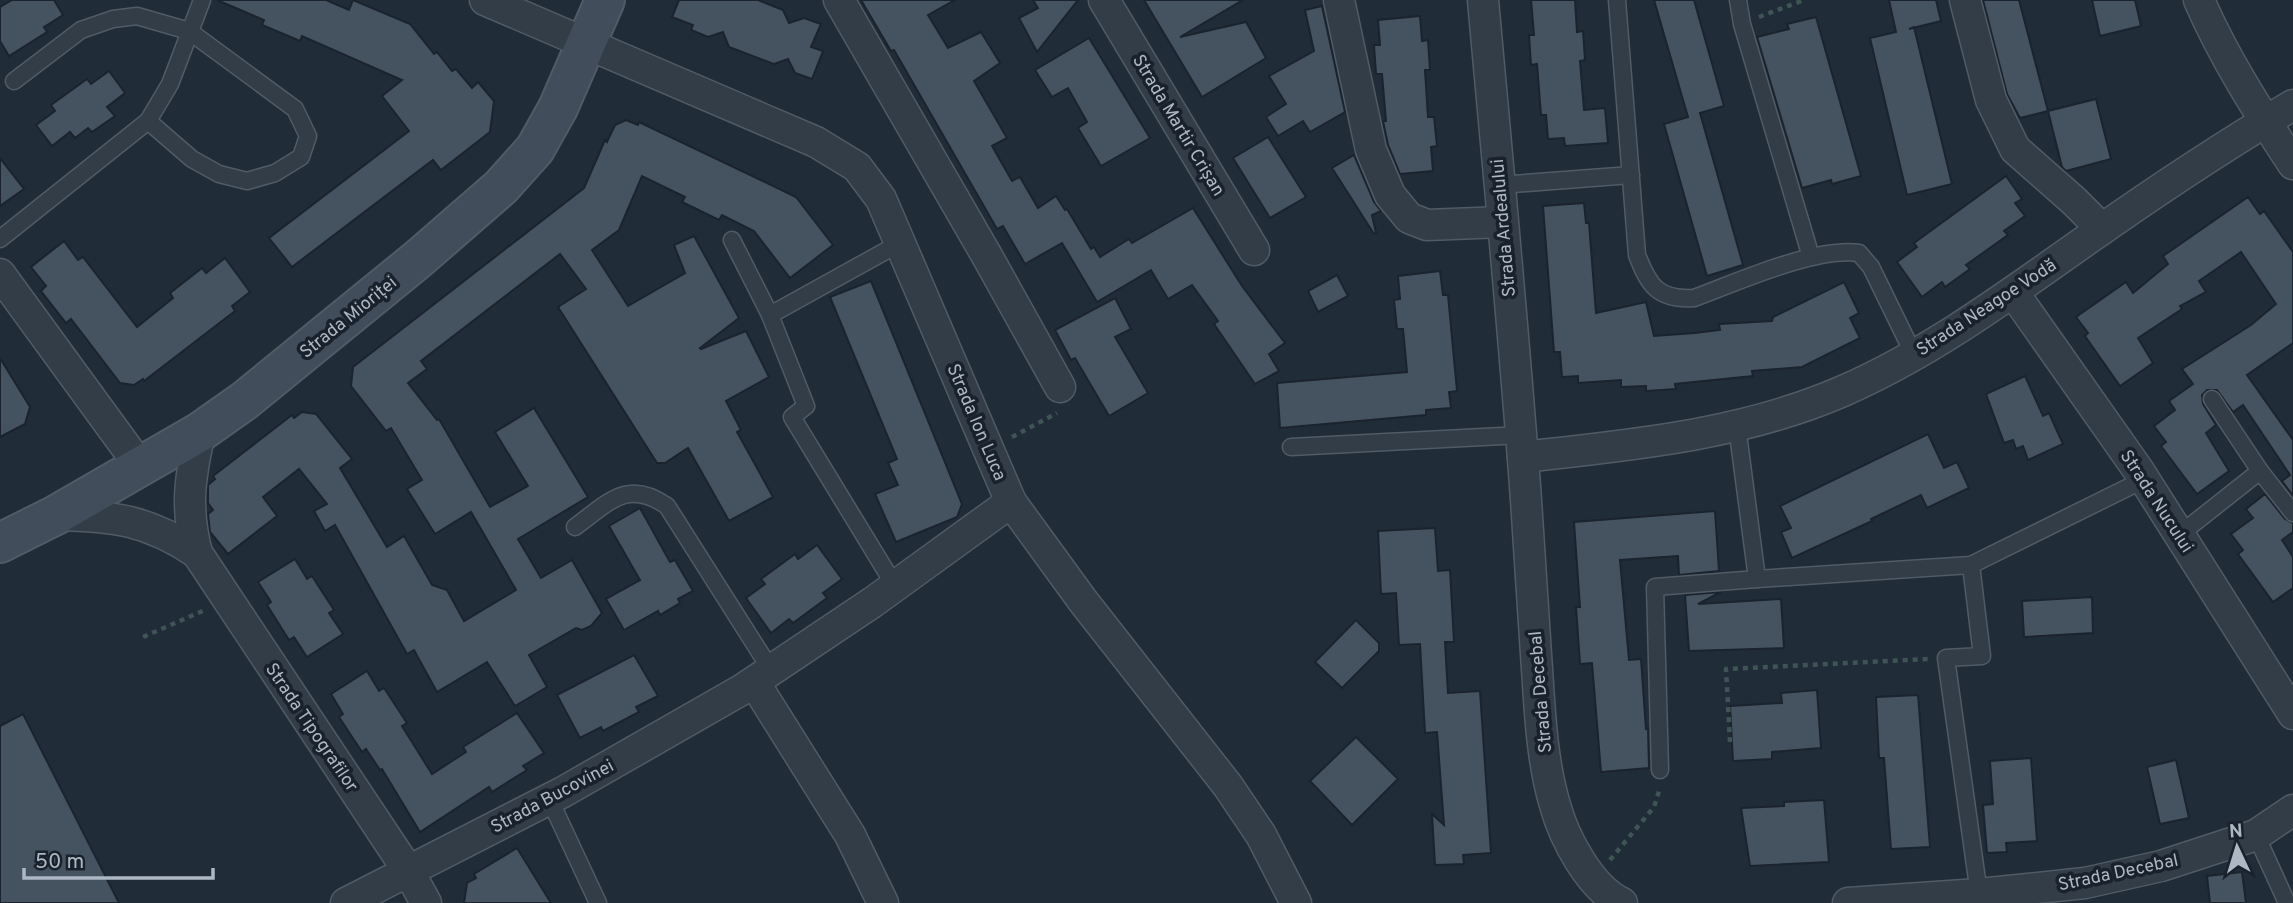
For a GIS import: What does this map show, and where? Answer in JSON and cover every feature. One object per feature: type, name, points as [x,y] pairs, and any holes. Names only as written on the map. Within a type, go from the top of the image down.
[{"type":"main road","name":"Strada Mioriței","points":[[0,543],[56,515],[200,432],[255,393],[501,187],[535,149],[558,108],[605,0]]},
{"type":"street","name":"Strada Ion Luca","points":[[485,0],[816,142],[856,167],[881,199],[1011,502],[1083,601],[1228,786],[1261,835],[1296,903]]},
{"type":"street","points":[[839,0],[1060,387]]},
{"type":"street","name":"Strada Martir Crișan","points":[[1104,0],[1254,250]]},
{"type":"street","points":[[1339,0],[1371,149],[1390,195],[1409,218],[1427,225],[1502,222]]},
{"type":"street","name":"Strada Ardealului","points":[[1483,0],[1522,446]]},
{"type":"street","points":[[1965,0],[1991,100],[2015,149],[2102,229]]},
{"type":"street","points":[[2199,0],[2265,121],[2293,164]]},
{"type":"street","name":"Strada Neagoe Vodă","points":[[1522,446],[1653,443],[1737,426],[1805,406],[1843,391],[1952,334],[2102,229],[2293,104]]},
{"type":"street","points":[[0,274],[141,466]]},
{"type":"street","name":"Strada Nucului","points":[[2013,292],[2145,479],[2293,714]]},
{"type":"street","name":"Strada Tipografilor","points":[[200,432],[188,501],[191,531],[197,553],[426,903]]},
{"type":"street","name":"Strada Decebal","points":[[1522,446],[1540,710],[1555,807],[1569,840],[1592,880],[1614,900],[1622,903]]},
{"type":"street","name":"Strada Bucovinei","points":[[346,903],[549,798],[762,676],[968,535],[1011,502]]},
{"type":"street","name":"Strada Tipografilor","points":[[56,515],[99,516],[138,523],[171,535],[197,553]]},
{"type":"street","points":[[762,676],[850,835],[883,903]]},
{"type":"street","name":"Strada Decebal","points":[[1848,903],[2085,883],[2161,866],[2256,835],[2293,810]]},
{"type":"lane","points":[[0,239],[148,121],[170,84],[202,0]]},
{"type":"lane","points":[[1617,0],[1637,255],[1644,274],[1658,292],[1676,299],[1693,298],[1811,257],[1841,251],[1860,253],[1871,267],[1914,355]]},
{"type":"lane","points":[[1738,0],[1742,24],[1811,257]]},
{"type":"lane","points":[[14,81],[81,30],[113,19],[137,16],[189,31],[295,108],[308,136],[301,157],[275,173],[247,181],[219,174],[192,159],[148,121]]},
{"type":"lane","points":[[1499,185],[1631,175]]},
{"type":"lane","points":[[732,240],[770,315],[806,406],[792,417],[895,586]]},
{"type":"lane","points":[[770,315],[900,243]]},
{"type":"lane","points":[[2212,399],[2260,471],[2293,513]]},
{"type":"lane","points":[[1737,426],[1757,579]]},
{"type":"lane","points":[[1291,447],[1522,446]]},
{"type":"lane","points":[[2179,535],[2260,471]]},
{"type":"lane","points":[[1660,770],[1655,587],[1971,565],[2145,479]]},
{"type":"lane","points":[[575,527],[619,495],[637,492],[653,496],[667,506],[762,676]]},
{"type":"lane","points":[[1971,565],[1982,656],[1947,658],[1979,894]]},
{"type":"lane","points":[[549,798],[598,903]]},
{"type":"lane","points":[[2256,835],[2287,903]]},
{"type":"path","points":[[1742,24],[1804,0]]},
{"type":"path","points":[[988,449],[1057,413],[1063,403],[1060,387]]},
{"type":"path","points":[[143,637],[228,600]]},
{"type":"path","points":[[1730,742],[1726,669],[1947,658]]},
{"type":"path","points":[[1592,880],[1654,807],[1660,787],[1660,770]]},
{"type":"building","points":[[12,0],[54,0],[63,15],[44,27],[47,32],[9,56],[0,41],[0,7]]},
{"type":"building","points":[[217,0],[326,0],[349,10],[353,0],[410,24],[452,71],[456,69],[472,88],[478,82],[494,101],[490,132],[441,170],[433,160],[292,267],[269,238],[409,131],[382,96],[402,80],[302,36],[300,41],[262,25],[264,20]]},
{"type":"building","points":[[679,0],[758,0],[783,10],[789,23],[804,18],[821,24],[811,47],[823,51],[812,79],[795,73],[788,59],[774,64],[729,47],[723,32],[708,37],[691,30],[693,25],[672,17]]},
{"type":"building","points":[[861,0],[955,0],[928,15],[948,48],[981,32],[1000,63],[974,81],[1007,138],[992,146],[1012,181],[1020,177],[1038,208],[1056,196],[1091,249],[1094,247],[1100,257],[1129,239],[1132,243],[1193,208],[1242,286],[1285,343],[1269,354],[1279,371],[1255,384],[1214,324],[1218,321],[1192,285],[1168,299],[1151,270],[1097,302],[1062,243],[1025,264],[1003,226],[997,229],[894,50],[891,51]]},
{"type":"building","points":[[1033,0],[1078,0],[1037,52],[1019,18],[1038,8]]},
{"type":"building","points":[[1144,0],[1243,0],[1180,37],[1246,22],[1266,58],[1202,97]]},
{"type":"building","points":[[1531,0],[1575,0],[1577,32],[1583,31],[1585,60],[1580,61],[1584,110],[1605,108],[1608,143],[1565,146],[1564,138],[1548,139],[1546,115],[1541,115],[1537,64],[1531,65],[1529,35],[1534,35]]},
{"type":"building","points":[[1654,0],[1694,0],[1724,106],[1700,113],[1743,265],[1707,276],[1664,124],[1688,117]]},
{"type":"building","points":[[1889,0],[1936,0],[1941,21],[1914,28],[1952,184],[1907,195],[1870,38],[1896,32]]},
{"type":"building","points":[[1983,0],[2019,0],[2048,111],[2020,118],[2007,94]]},
{"type":"building","points":[[2092,0],[2135,0],[2141,26],[2100,36]]},
{"type":"building","points":[[1322,6],[1345,112],[1310,132],[1303,121],[1278,136],[1266,117],[1286,104],[1269,76],[1314,51],[1305,10]]},
{"type":"building","points":[[1420,16],[1422,41],[1428,40],[1430,70],[1425,70],[1428,117],[1434,117],[1437,146],[1431,147],[1433,171],[1400,174],[1388,145],[1383,121],[1386,121],[1382,74],[1376,74],[1374,45],[1380,45],[1378,20]]},
{"type":"building","points":[[1816,17],[1861,176],[1802,188],[1757,37],[1789,29],[1787,24]]},
{"type":"building","points":[[1089,38],[1150,138],[1101,166],[1078,128],[1087,122],[1068,88],[1052,97],[1035,70]]},
{"type":"building","points":[[109,71],[125,93],[107,107],[115,116],[92,132],[88,128],[75,138],[70,132],[52,146],[36,125],[55,111],[51,105],[87,79],[91,84]]},
{"type":"building","points":[[2096,99],[2111,159],[2066,171],[2062,167],[2048,111]]},
{"type":"building","points":[[626,120],[638,125],[639,122],[796,197],[833,245],[790,278],[754,231],[722,215],[719,220],[682,202],[685,197],[642,176],[619,230],[592,250],[628,306],[685,273],[674,245],[694,236],[739,318],[700,348],[746,331],[769,377],[726,401],[741,430],[737,432],[773,497],[729,521],[688,448],[665,463],[657,463],[558,307],[586,289],[560,254],[421,361],[427,369],[408,383],[437,420],[439,419],[490,507],[528,486],[495,432],[534,408],[588,497],[518,539],[541,578],[572,560],[602,613],[591,626],[582,630],[576,628],[529,655],[547,687],[515,706],[487,662],[437,692],[414,650],[407,654],[335,525],[325,531],[314,511],[327,504],[299,469],[263,497],[277,516],[228,554],[210,532],[208,514],[213,510],[208,503],[208,485],[215,479],[213,476],[292,415],[294,418],[302,412],[316,414],[352,459],[340,468],[387,547],[404,536],[432,585],[447,590],[464,621],[516,590],[471,512],[435,534],[407,489],[422,480],[391,428],[386,431],[351,386],[353,367],[584,188],[605,140],[607,142],[615,125]]},
{"type":"building","points":[[1268,137],[1306,197],[1270,218],[1233,158]]},
{"type":"building","points":[[1354,155],[1374,202],[1381,211],[1372,215],[1374,234],[1332,168]]},
{"type":"building","points":[[0,158],[24,189],[0,206]]},
{"type":"building","points":[[2006,176],[2022,199],[2015,203],[2025,216],[2004,231],[2008,235],[1966,265],[1970,269],[1945,287],[1942,282],[1922,297],[1897,262],[1917,247],[1914,243]]},
{"type":"building","points":[[2248,197],[2260,214],[2264,211],[2293,252],[2293,343],[2247,375],[2293,440],[2293,496],[2282,481],[2290,475],[2243,405],[2233,412],[2217,390],[2207,390],[2202,395],[2203,404],[2216,425],[2206,433],[2229,471],[2197,494],[2161,446],[2166,442],[2154,426],[2175,410],[2169,401],[2193,384],[2182,369],[2251,325],[2276,304],[2241,252],[2199,281],[2206,292],[2180,306],[2182,309],[2138,338],[2153,363],[2120,386],[2085,336],[2088,333],[2076,317],[2126,282],[2133,293],[2168,264],[2163,256]]},
{"type":"building","points":[[1584,203],[1586,223],[1589,223],[1596,313],[1646,302],[1654,336],[1720,330],[1719,324],[1772,321],[1773,317],[1844,282],[1859,313],[1850,318],[1860,338],[1802,367],[1752,371],[1753,376],[1675,384],[1676,389],[1646,391],[1646,386],[1621,387],[1621,380],[1578,383],[1578,376],[1562,377],[1560,352],[1554,352],[1543,206]]},
{"type":"building","points":[[64,241],[78,260],[83,257],[137,327],[173,298],[170,293],[202,268],[206,273],[225,258],[250,292],[232,306],[235,311],[144,381],[143,379],[134,385],[120,383],[71,319],[66,323],[41,291],[46,286],[31,267]]},
{"type":"building","points":[[1440,271],[1443,295],[1448,295],[1457,391],[1449,392],[1451,408],[1426,410],[1426,415],[1280,428],[1277,383],[1407,372],[1403,329],[1397,329],[1394,300],[1400,299],[1398,276]]},
{"type":"building","points":[[1337,275],[1348,296],[1318,312],[1308,291]]},
{"type":"building","points":[[871,281],[962,504],[957,517],[896,542],[875,494],[898,485],[888,463],[897,459],[830,297]]},
{"type":"building","points":[[1115,298],[1131,329],[1115,337],[1148,393],[1109,416],[1075,358],[1071,360],[1055,330]]},
{"type":"building","points":[[0,358],[30,407],[25,424],[0,437]]},
{"type":"building","points":[[2025,376],[2043,416],[2049,413],[2063,444],[2028,460],[2023,446],[2016,449],[2013,440],[2004,443],[1986,394]]},
{"type":"building","points":[[1928,434],[1944,468],[1957,462],[1969,488],[1927,508],[1921,495],[1792,558],[1781,532],[1791,528],[1780,506]]},
{"type":"building","points":[[2265,494],[2285,519],[2293,523],[2293,532],[2282,540],[2293,557],[2293,588],[2273,602],[2238,554],[2243,550],[2231,534],[2253,518],[2246,509]]},
{"type":"building","points":[[640,508],[670,562],[675,560],[693,591],[678,599],[680,603],[660,615],[658,611],[624,630],[606,599],[640,580],[609,526]]},
{"type":"building","points":[[1715,511],[1719,571],[1679,575],[1678,556],[1620,560],[1629,660],[1641,659],[1649,768],[1601,772],[1592,663],[1580,664],[1576,607],[1580,607],[1574,522]]},
{"type":"building","points":[[1435,528],[1438,571],[1450,570],[1454,642],[1445,642],[1448,693],[1480,691],[1491,853],[1463,855],[1464,864],[1435,865],[1432,814],[1444,825],[1437,732],[1425,733],[1420,644],[1399,645],[1396,593],[1381,594],[1378,531]]},
{"type":"building","points":[[817,545],[842,579],[823,593],[827,598],[793,623],[789,619],[771,633],[746,598],[765,584],[761,579],[795,554],[798,559]]},
{"type":"building","points":[[295,559],[307,579],[312,576],[334,610],[329,613],[343,634],[307,657],[294,637],[289,640],[267,605],[271,602],[258,582]]},
{"type":"building","points":[[1721,592],[1698,604],[1781,599],[1784,648],[1689,651],[1685,595]]},
{"type":"building","points":[[2092,597],[2093,633],[2024,637],[2022,601]]},
{"type":"building","points":[[1356,620],[1379,643],[1379,651],[1342,688],[1315,662]]},
{"type":"building","points":[[634,655],[658,696],[636,707],[639,712],[603,731],[601,727],[580,738],[557,695]]},
{"type":"building","points":[[367,671],[379,691],[384,688],[407,723],[402,726],[432,774],[466,752],[463,747],[517,713],[544,753],[523,766],[527,770],[492,792],[489,787],[420,832],[382,769],[380,770],[366,749],[362,752],[339,717],[343,714],[331,694]]},
{"type":"building","points":[[1817,690],[1821,748],[1772,752],[1772,759],[1733,761],[1730,706],[1782,703],[1781,693]]},
{"type":"building","points":[[1918,695],[1930,847],[1891,849],[1884,758],[1879,758],[1876,697]]},
{"type":"building","points":[[23,714],[119,903],[0,903],[0,726]]},
{"type":"building","points":[[1356,737],[1398,779],[1352,825],[1310,781]]},
{"type":"building","points":[[2031,758],[2037,841],[2006,843],[2007,852],[1987,853],[1983,805],[1993,804],[1990,761]]},
{"type":"building","points":[[2176,760],[2189,818],[2160,824],[2147,767]]},
{"type":"building","points":[[1824,800],[1829,862],[1750,866],[1741,808],[1784,806],[1784,802]]},
{"type":"building","points":[[517,848],[551,903],[464,903],[467,883],[476,878],[474,874]]},
{"type":"building","points":[[2242,872],[2246,903],[2210,903],[2207,876]]}]
